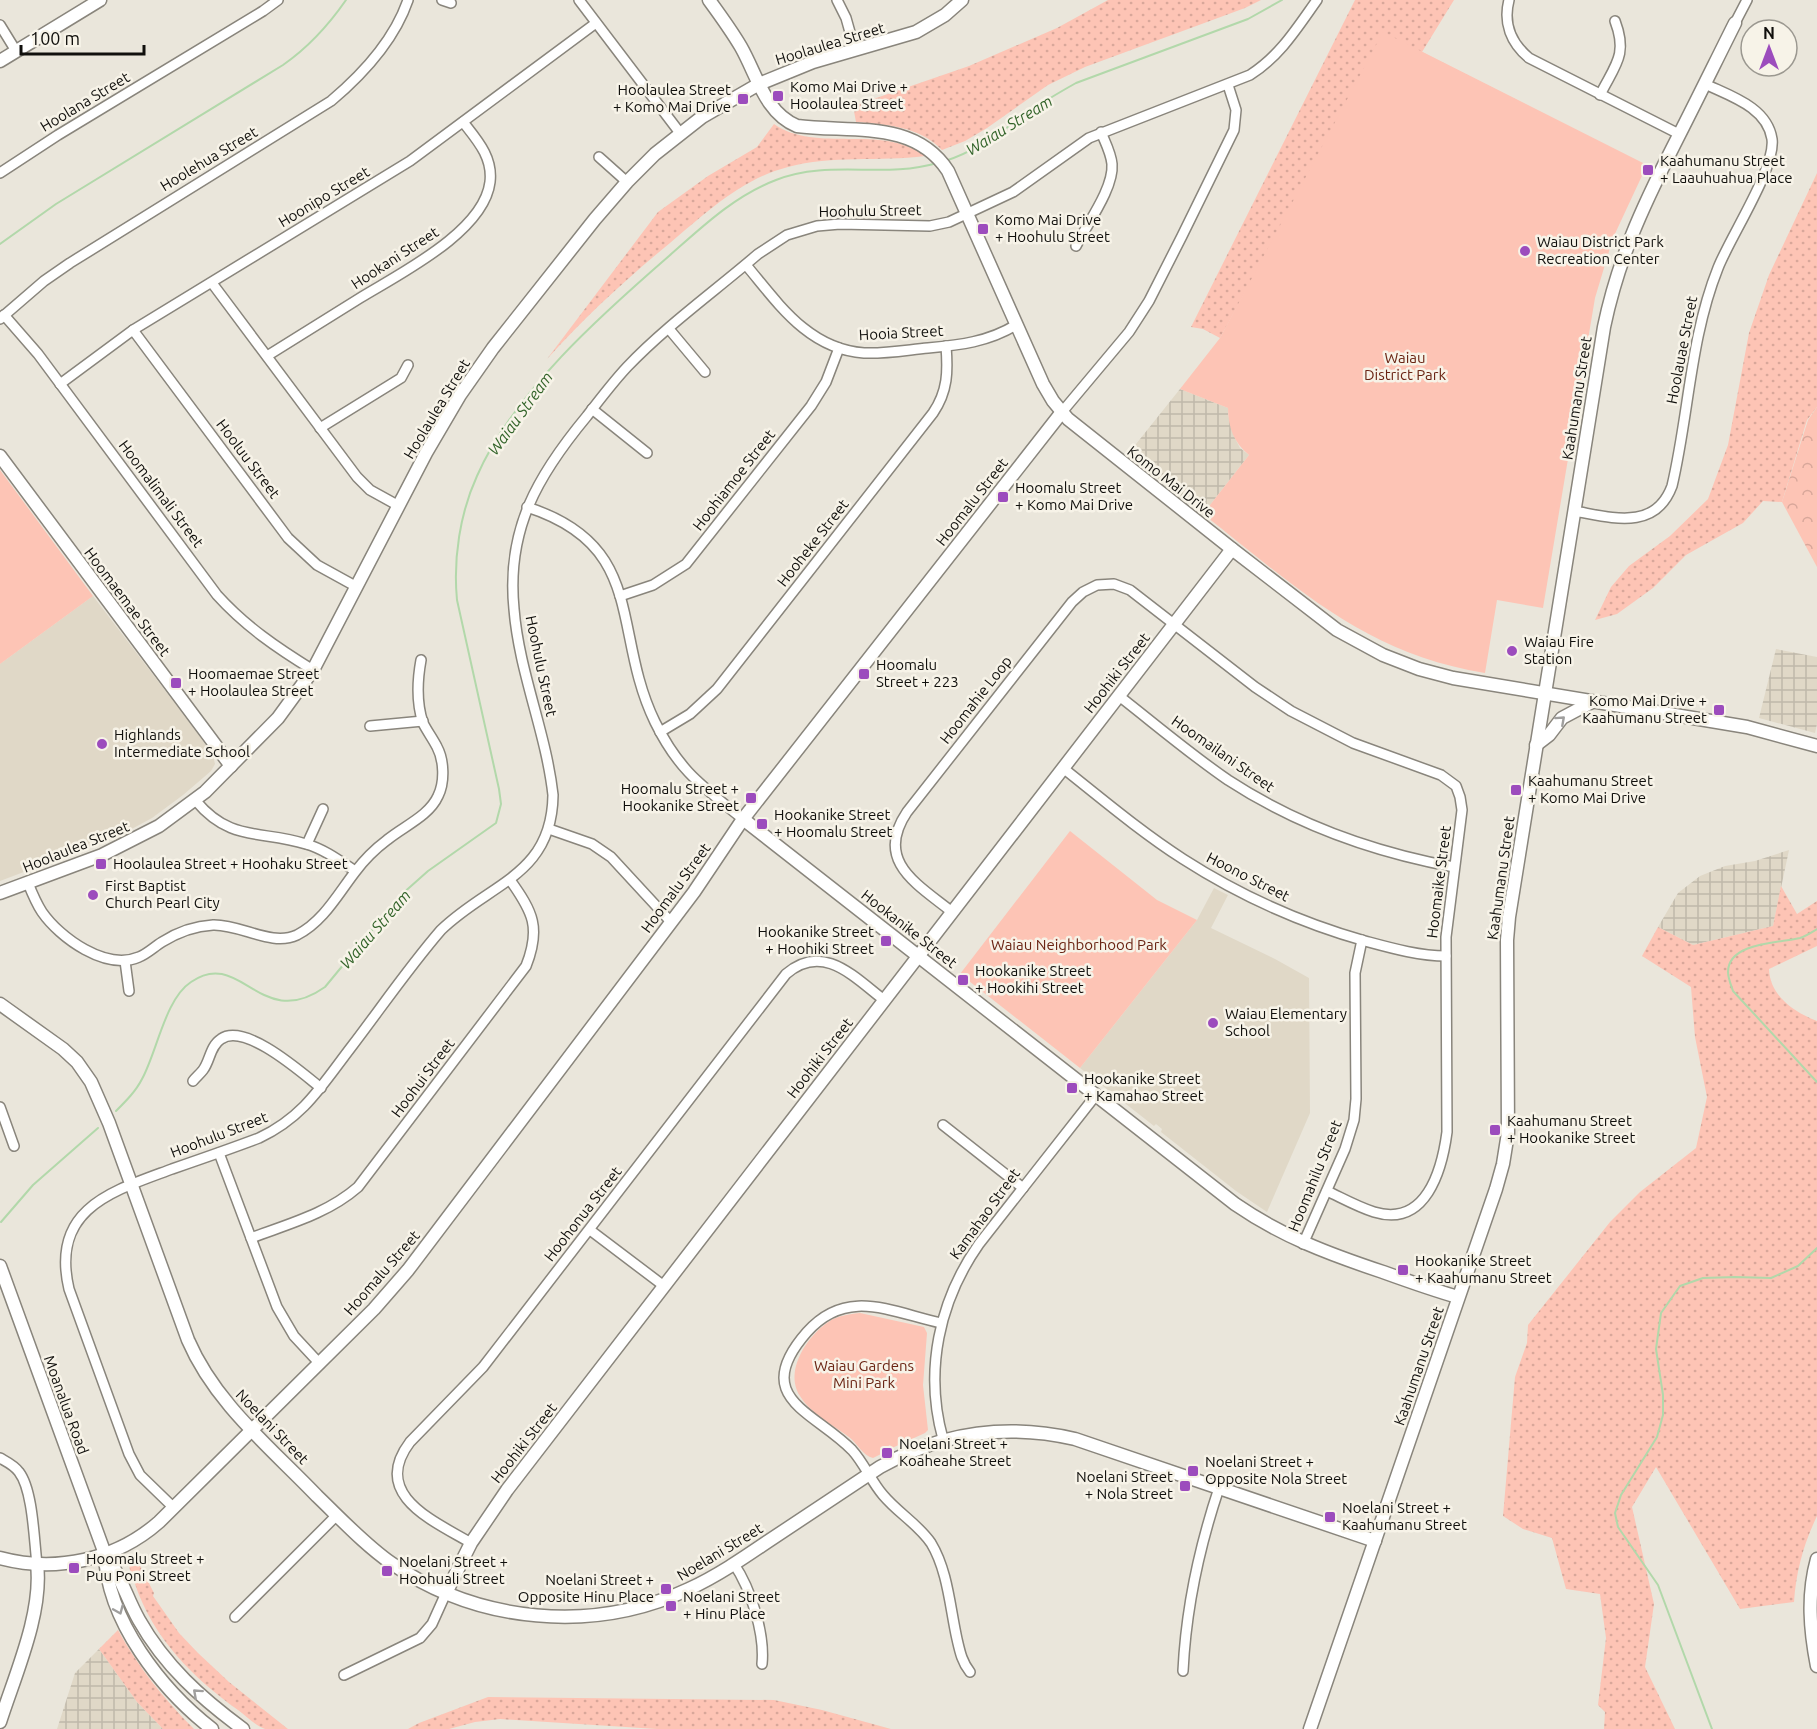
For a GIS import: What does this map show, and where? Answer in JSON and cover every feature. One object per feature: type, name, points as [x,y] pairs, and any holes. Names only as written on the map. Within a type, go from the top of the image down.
[{"type":"street","points":[[0,61],[100,0]]},
{"type":"street","name":"Hoolana Street","points":[[0,173],[278,0]]},
{"type":"street","name":"Hoolehua Street","points":[[2,317],[70,262],[331,101],[355,80],[376,56],[394,31],[408,0]]},
{"type":"street","points":[[579,0],[680,133]]},
{"type":"street","name":"Komo Mai Drive","points":[[708,0],[739,44],[775,113],[788,123],[797,126],[893,133],[915,141],[932,152],[948,171],[1043,384],[1062,412],[1078,429],[1324,621],[1383,655],[1419,669],[1453,678],[1747,727],[1817,746]]},
{"type":"street","points":[[837,0],[846,18],[855,50]]},
{"type":"street","name":"Hoolaulea Street","points":[[0,893],[102,855],[132,842],[159,826],[196,801],[278,718],[313,670],[446,418],[470,380],[515,320],[627,182],[680,133],[726,101],[759,84],[803,66],[916,32],[945,15],[962,0]]},
{"type":"street","name":"Hoohulu Street","points":[[174,1508],[146,1482],[129,1454],[66,1279],[68,1247],[76,1225],[93,1204],[103,1197],[131,1184],[259,1138],[288,1122],[321,1088],[441,930],[461,912],[510,880],[536,855],[549,829],[553,810],[552,786],[513,606],[515,557],[527,507],[549,465],[627,367],[669,329],[777,241],[807,228],[840,224],[930,226],[949,222],[967,214],[1013,192],[1078,144],[1101,132],[1250,75],[1275,57],[1317,0]]},
{"type":"street","points":[[1509,0],[1507,17],[1509,32],[1522,52],[1537,63],[1680,134]]},
{"type":"street","name":"Kaahumanu Street","points":[[1310,1729],[1500,1175],[1507,1142],[1507,929],[1604,327],[1613,287],[1632,232],[1747,0]]},
{"type":"street","points":[[1600,95],[1621,52],[1622,40],[1616,21]]},
{"type":"street","name":"Hoonipo Street","points":[[60,384],[134,330],[396,170],[596,23]]},
{"type":"street","points":[[0,25],[16,51]]},
{"type":"street","name":"Hoolauae Street","points":[[1574,511],[1622,519],[1641,517],[1657,508],[1667,498],[1672,486],[1696,343],[1707,297],[1724,255],[1766,171],[1772,152],[1770,130],[1760,115],[1747,105],[1705,84]]},
{"type":"street","name":"Hoomalu Street","points":[[0,1558],[37,1564],[69,1563],[120,1549],[142,1536],[174,1508],[374,1310],[408,1270],[700,883],[743,819],[1062,412],[1130,332],[1149,301],[1234,130],[1236,110],[1228,85]]},
{"type":"street","name":"Hookani Street","points":[[267,356],[438,250],[475,216],[486,199],[490,173],[486,153],[463,122]]},
{"type":"street","points":[[1076,246],[1106,191],[1112,175],[1111,157],[1101,132]]},
{"type":"street","points":[[599,157],[627,182]]},
{"type":"street","name":"Hooia Street","points":[[746,265],[795,322],[814,337],[839,348],[870,353],[977,342],[998,335],[1016,325]]},
{"type":"street","points":[[212,283],[363,484],[399,506]]},
{"type":"street","name":"Hoomalimali Street","points":[[2,317],[38,354],[217,595],[263,638],[313,670]]},
{"type":"street","points":[[669,329],[705,372]]},
{"type":"street","name":"Hooluu Street","points":[[134,330],[288,538],[317,565],[357,587]]},
{"type":"street","name":"Hooheke Street","points":[[660,732],[690,714],[717,689],[933,413],[946,388],[948,370],[946,346]]},
{"type":"street","name":"Hoohiamoe Street","points":[[620,596],[662,580],[693,558],[811,406],[826,382],[839,348]]},
{"type":"street","points":[[320,428],[401,378],[408,365]]},
{"type":"street","points":[[592,410],[647,453]]},
{"type":"street","name":"Hoomaemae Street","points":[[0,456],[231,766]]},
{"type":"street","name":"Hookanike Street","points":[[527,507],[561,520],[588,540],[608,566],[620,596],[645,697],[660,732],[678,762],[692,778],[1235,1204],[1270,1227],[1303,1244],[1458,1297]]},
{"type":"street","name":"Hoohiki Street","points":[[446,1593],[471,1543],[507,1490],[1232,549]]},
{"type":"street","name":"Hoomahie Loop","points":[[952,912],[914,881],[900,865],[895,850],[896,836],[901,821],[1072,602],[1083,592],[1103,584],[1122,586],[1138,594],[1174,623]]},
{"type":"street","name":"Hoomaike Street","points":[[1174,623],[1262,692],[1303,719],[1353,743],[1435,772],[1452,782],[1460,797],[1462,810],[1447,919],[1448,1132],[1433,1186],[1422,1203],[1413,1209],[1388,1214],[1374,1212],[1327,1191]]},
{"type":"street","points":[[28,883],[38,907],[58,929],[101,957],[125,961],[146,954],[184,931],[204,926],[235,927],[275,939],[292,937],[315,923],[375,849],[422,814],[438,797],[442,783],[442,762],[438,748],[423,721],[417,689],[421,660]]},
{"type":"street","name":"Hoomailani Street","points":[[1119,696],[1213,769],[1273,807],[1322,830],[1374,849],[1454,867]]},
{"type":"street","points":[[1536,746],[1549,735],[1564,716],[1592,702]]},
{"type":"street","points":[[370,726],[423,721]]},
{"type":"street","name":"Hoono Street","points":[[1063,768],[1166,847],[1249,896],[1290,915],[1362,940],[1402,950],[1446,956]]},
{"type":"street","points":[[196,801],[214,818],[237,831],[307,844],[355,871]]},
{"type":"street","points":[[307,844],[323,809]]},
{"type":"street","points":[[549,829],[592,844],[611,857],[671,922]]},
{"type":"street","name":"Hoohui Street","points":[[251,1238],[324,1211],[358,1187],[526,966],[534,943],[534,927],[528,908],[510,880]]},
{"type":"street","name":"Hoomahilu Street","points":[[1303,1244],[1349,1140],[1354,1120],[1356,1099],[1355,973],[1362,940]]},
{"type":"street","points":[[125,961],[129,990]]},
{"type":"street","name":"Hoohonua Street","points":[[471,1543],[410,1504],[400,1484],[399,1469],[402,1455],[410,1442],[483,1368],[792,969],[810,961],[832,963],[845,970],[884,1000]]},
{"type":"street","name":"Noelani Street","points":[[1,1006],[55,1043],[77,1062],[91,1082],[107,1119],[195,1356],[217,1391],[360,1538],[389,1562],[446,1593],[478,1605],[520,1614],[559,1617],[591,1616],[632,1609],[667,1599],[700,1584],[734,1564],[899,1457],[943,1439],[992,1431],[1054,1434],[1086,1443],[1375,1541]]},
{"type":"street","points":[[193,1081],[204,1070],[216,1042],[225,1036],[236,1035],[265,1046],[321,1088]]},
{"type":"street","name":"Kamahao Street","points":[[943,1439],[934,1380],[941,1323],[952,1290],[979,1244],[1096,1095]]},
{"type":"street","points":[[0,1107],[14,1146]]},
{"type":"street","points":[[943,1125],[1023,1188]]},
{"type":"street","points":[[219,1153],[282,1319],[320,1364]]},
{"type":"street","points":[[590,1230],[664,1286]]},
{"type":"street","name":"Moanalua Road","points":[[0,1266],[105,1554],[106,1576],[121,1615],[150,1665],[190,1710],[212,1729]]},
{"type":"street","points":[[941,1323],[868,1305],[844,1307],[821,1318],[790,1354],[785,1369],[785,1383],[793,1402],[804,1414],[849,1447],[886,1499],[920,1529],[937,1554],[962,1660],[970,1672]]},
{"type":"street","points":[[0,1458],[18,1470],[27,1486],[37,1564],[34,1614],[0,1722]]},
{"type":"street","points":[[1183,1671],[1192,1584],[1203,1538],[1219,1488]]},
{"type":"street","points":[[235,1617],[337,1515]]},
{"type":"street","name":"Moanalua Road","points":[[105,1554],[118,1570],[138,1617],[161,1653],[189,1687],[243,1729]]},
{"type":"street","points":[[1817,1559],[1810,1611],[1817,1666]]},
{"type":"street","points":[[734,1564],[746,1584],[764,1647],[762,1664]]},
{"type":"street","points":[[344,1675],[420,1638],[432,1624],[446,1593]]},
{"type":"shaded area","points":[[1180,389],[1228,408],[1235,438],[1240,448],[1249,455],[1203,514],[1128,454]]},
{"type":"shaded area","name":"Highlands Intermediate School","points":[[93,596],[196,731],[213,756],[215,764],[211,771],[183,795],[152,818],[106,841],[0,881],[0,664]]},
{"type":"shaded area","points":[[1776,649],[1817,657],[1815,733],[1759,718]]},
{"type":"shaded area","points":[[1789,850],[1773,926],[1693,945],[1658,927],[1678,893],[1700,876],[1725,866],[1755,861]]},
{"type":"shaded area","name":"Waiau Elementary School","points":[[1214,888],[1228,895],[1211,928],[1309,978],[1310,1113],[1267,1212],[1236,1191],[1161,1132],[1162,1129],[1156,1124],[1154,1126],[1080,1068],[1197,920]]},
{"type":"shaded area","points":[[99,1649],[137,1702],[163,1729],[57,1729],[75,1673]]},
{"type":"green space","points":[[1108,0],[1261,0],[1085,67],[1048,85],[965,141],[942,150],[913,131],[856,122],[853,106],[969,66],[1057,28]]},
{"type":"green space","points":[[1355,0],[1454,0],[1422,52],[1556,120],[1254,276],[1220,338],[1203,329],[1191,327]]},
{"type":"green space","name":"Waiau District Park","points":[[1383,32],[1647,165],[1613,238],[1595,298],[1543,608],[1497,600],[1485,673],[1442,664],[1403,650],[1367,633],[1301,591],[1203,514],[1249,455],[1239,445],[1233,434],[1228,408],[1180,389],[1220,338]]},
{"type":"green space","points":[[774,124],[791,133],[810,137],[889,141],[908,146],[925,156],[805,163],[771,172],[740,188],[711,209],[638,270],[591,313],[547,359],[658,212],[708,176],[757,147]]},
{"type":"green space","points":[[1817,173],[1817,407],[1807,420],[1782,502],[1763,501],[1743,523],[1686,555],[1653,588],[1617,614],[1595,620],[1611,587],[1629,566],[1670,536],[1708,499],[1728,445],[1749,333],[1769,275]]},
{"type":"green space","points":[[1817,407],[1817,567],[1782,502],[1808,420]]},
{"type":"green space","points":[[0,470],[93,596],[0,664]]},
{"type":"green space","name":"Waiau Neighborhood Park","points":[[1070,831],[1157,900],[1197,920],[1080,1068],[960,974]]},
{"type":"green space","points":[[1781,886],[1797,914],[1817,901],[1817,946],[1769,969],[1770,979],[1785,1002],[1800,1013],[1817,1021],[1817,1516],[1801,1558],[1794,1602],[1740,1609],[1656,1467],[1632,1507],[1654,1604],[1645,1667],[1675,1729],[1604,1729],[1605,1712],[1598,1705],[1606,1638],[1600,1594],[1566,1589],[1552,1538],[1523,1529],[1503,1516],[1515,1377],[1527,1343],[1528,1325],[1610,1222],[1640,1192],[1696,1148],[1707,1097],[1695,1037],[1691,987],[1642,956],[1658,927],[1693,945],[1773,926]]},
{"type":"green space","name":"Waiau Gardens Mini Park","points":[[860,1313],[924,1327],[927,1333],[923,1385],[928,1430],[892,1448],[890,1445],[885,1448],[887,1451],[873,1458],[866,1455],[849,1437],[810,1408],[800,1396],[795,1374],[802,1352],[824,1325],[833,1319]]},
{"type":"green space","points":[[134,1554],[154,1593],[153,1596],[179,1633],[229,1682],[288,1729],[265,1729],[258,1726],[221,1698],[176,1655],[152,1622],[143,1604],[130,1568],[131,1557]]},
{"type":"green space","points":[[118,1630],[152,1682],[194,1729],[163,1729],[137,1702],[99,1649]]},
{"type":"green space","points":[[488,1697],[774,1700],[822,1710],[891,1729],[657,1729],[500,1719],[475,1722],[449,1729],[408,1729]]},
{"type":"waterway","points":[[0,244],[56,204],[283,65],[318,36],[346,0]]},
{"type":"waterway","name":"Waiau Stream","points":[[945,161],[979,146],[1040,104],[1076,83],[1248,19],[1282,0]]},
{"type":"waterway","name":"Waiau Stream","points":[[116,1111],[140,1083],[174,1001],[191,982],[208,974],[224,974],[267,996],[284,1001],[303,999],[325,987],[401,895],[428,871],[496,823],[501,804],[499,789],[457,600],[457,553],[466,505],[477,476],[513,414],[536,385],[588,329],[616,303],[706,223],[746,195],[776,180],[796,174],[836,170],[897,169],[937,163]]},
{"type":"waterway","points":[[1817,929],[1800,938],[1746,949],[1730,962],[1728,972],[1733,991],[1817,1082]]},
{"type":"waterway","name":"Waiau Stream","points":[[1,1222],[33,1185],[98,1128]]},
{"type":"waterway","points":[[1712,1729],[1658,1585],[1618,1527],[1615,1513],[1621,1495],[1657,1437],[1663,1415],[1663,1395],[1656,1349],[1661,1313],[1680,1286],[1703,1278],[1771,1278],[1798,1266],[1817,1248]]},
{"type":"place","name":"Komo Mai Drive + Hoolaulea Street","points":[[778,96]]},
{"type":"place","name":"Hoolaulea Street + Komo Mai Drive","points":[[743,99]]},
{"type":"place","name":"Kaahumanu Street + Laauhuahua Place","points":[[1648,170]]},
{"type":"place","name":"Komo Mai Drive + Hoohulu Street","points":[[983,229]]},
{"type":"place","name":"Waiau District Park Recreation Center","points":[[1525,251]]},
{"type":"place","name":"Hoomalu Street + Komo Mai Drive","points":[[1003,497]]},
{"type":"place","name":"Waiau Fire Station","points":[[1512,651]]},
{"type":"place","name":"Hoomalu Street + 223","points":[[864,674]]},
{"type":"place","name":"Hoomaemae Street + Hoolaulea Street","points":[[176,683]]},
{"type":"place","name":"Komo Mai Drive + Kaahumanu Street","points":[[1719,710]]},
{"type":"place","name":"Highlands Intermediate School","points":[[102,744]]},
{"type":"place","name":"Kaahumanu Street + Komo Mai Drive","points":[[1516,790]]},
{"type":"place","name":"Hoomalu Street + Hookanike Street","points":[[751,798]]},
{"type":"place","name":"Hookanike Street + Hoomalu Street","points":[[762,824]]},
{"type":"place","name":"Hoolaulea Street + Hoohaku Street","points":[[101,864]]},
{"type":"place","name":"First Baptist Church Pearl City","points":[[93,895]]},
{"type":"place","name":"Hookanike Street + Hoohiki Street","points":[[886,941]]},
{"type":"place","name":"Hookanike Street + Hookihi Street","points":[[963,980]]},
{"type":"place","name":"Waiau Elementary School","points":[[1213,1023]]},
{"type":"place","name":"Hookanike Street + Kamahao Street","points":[[1072,1088]]},
{"type":"place","name":"Kaahumanu Street + Hookanike Street","points":[[1495,1130]]},
{"type":"place","name":"Hookanike Street + Kaahumanu Street","points":[[1403,1270]]},
{"type":"place","name":"Noelani Street + Koaheahe Street","points":[[887,1453]]},
{"type":"place","name":"Noelani Street + Opposite Nola Street","points":[[1193,1471]]},
{"type":"place","name":"Noelani Street + Nola Street","points":[[1185,1486]]},
{"type":"place","name":"Noelani Street + Kaahumanu Street","points":[[1330,1517]]},
{"type":"place","name":"Hoomalu Street + Puu Poni Street","points":[[74,1568]]},
{"type":"place","name":"Noelani Street + Hoohuali Street","points":[[387,1571]]},
{"type":"place","name":"Noelani Street + Opposite Hinu Place","points":[[666,1589]]},
{"type":"place","name":"Noelani Street + Hinu Place","points":[[671,1606]]}]
